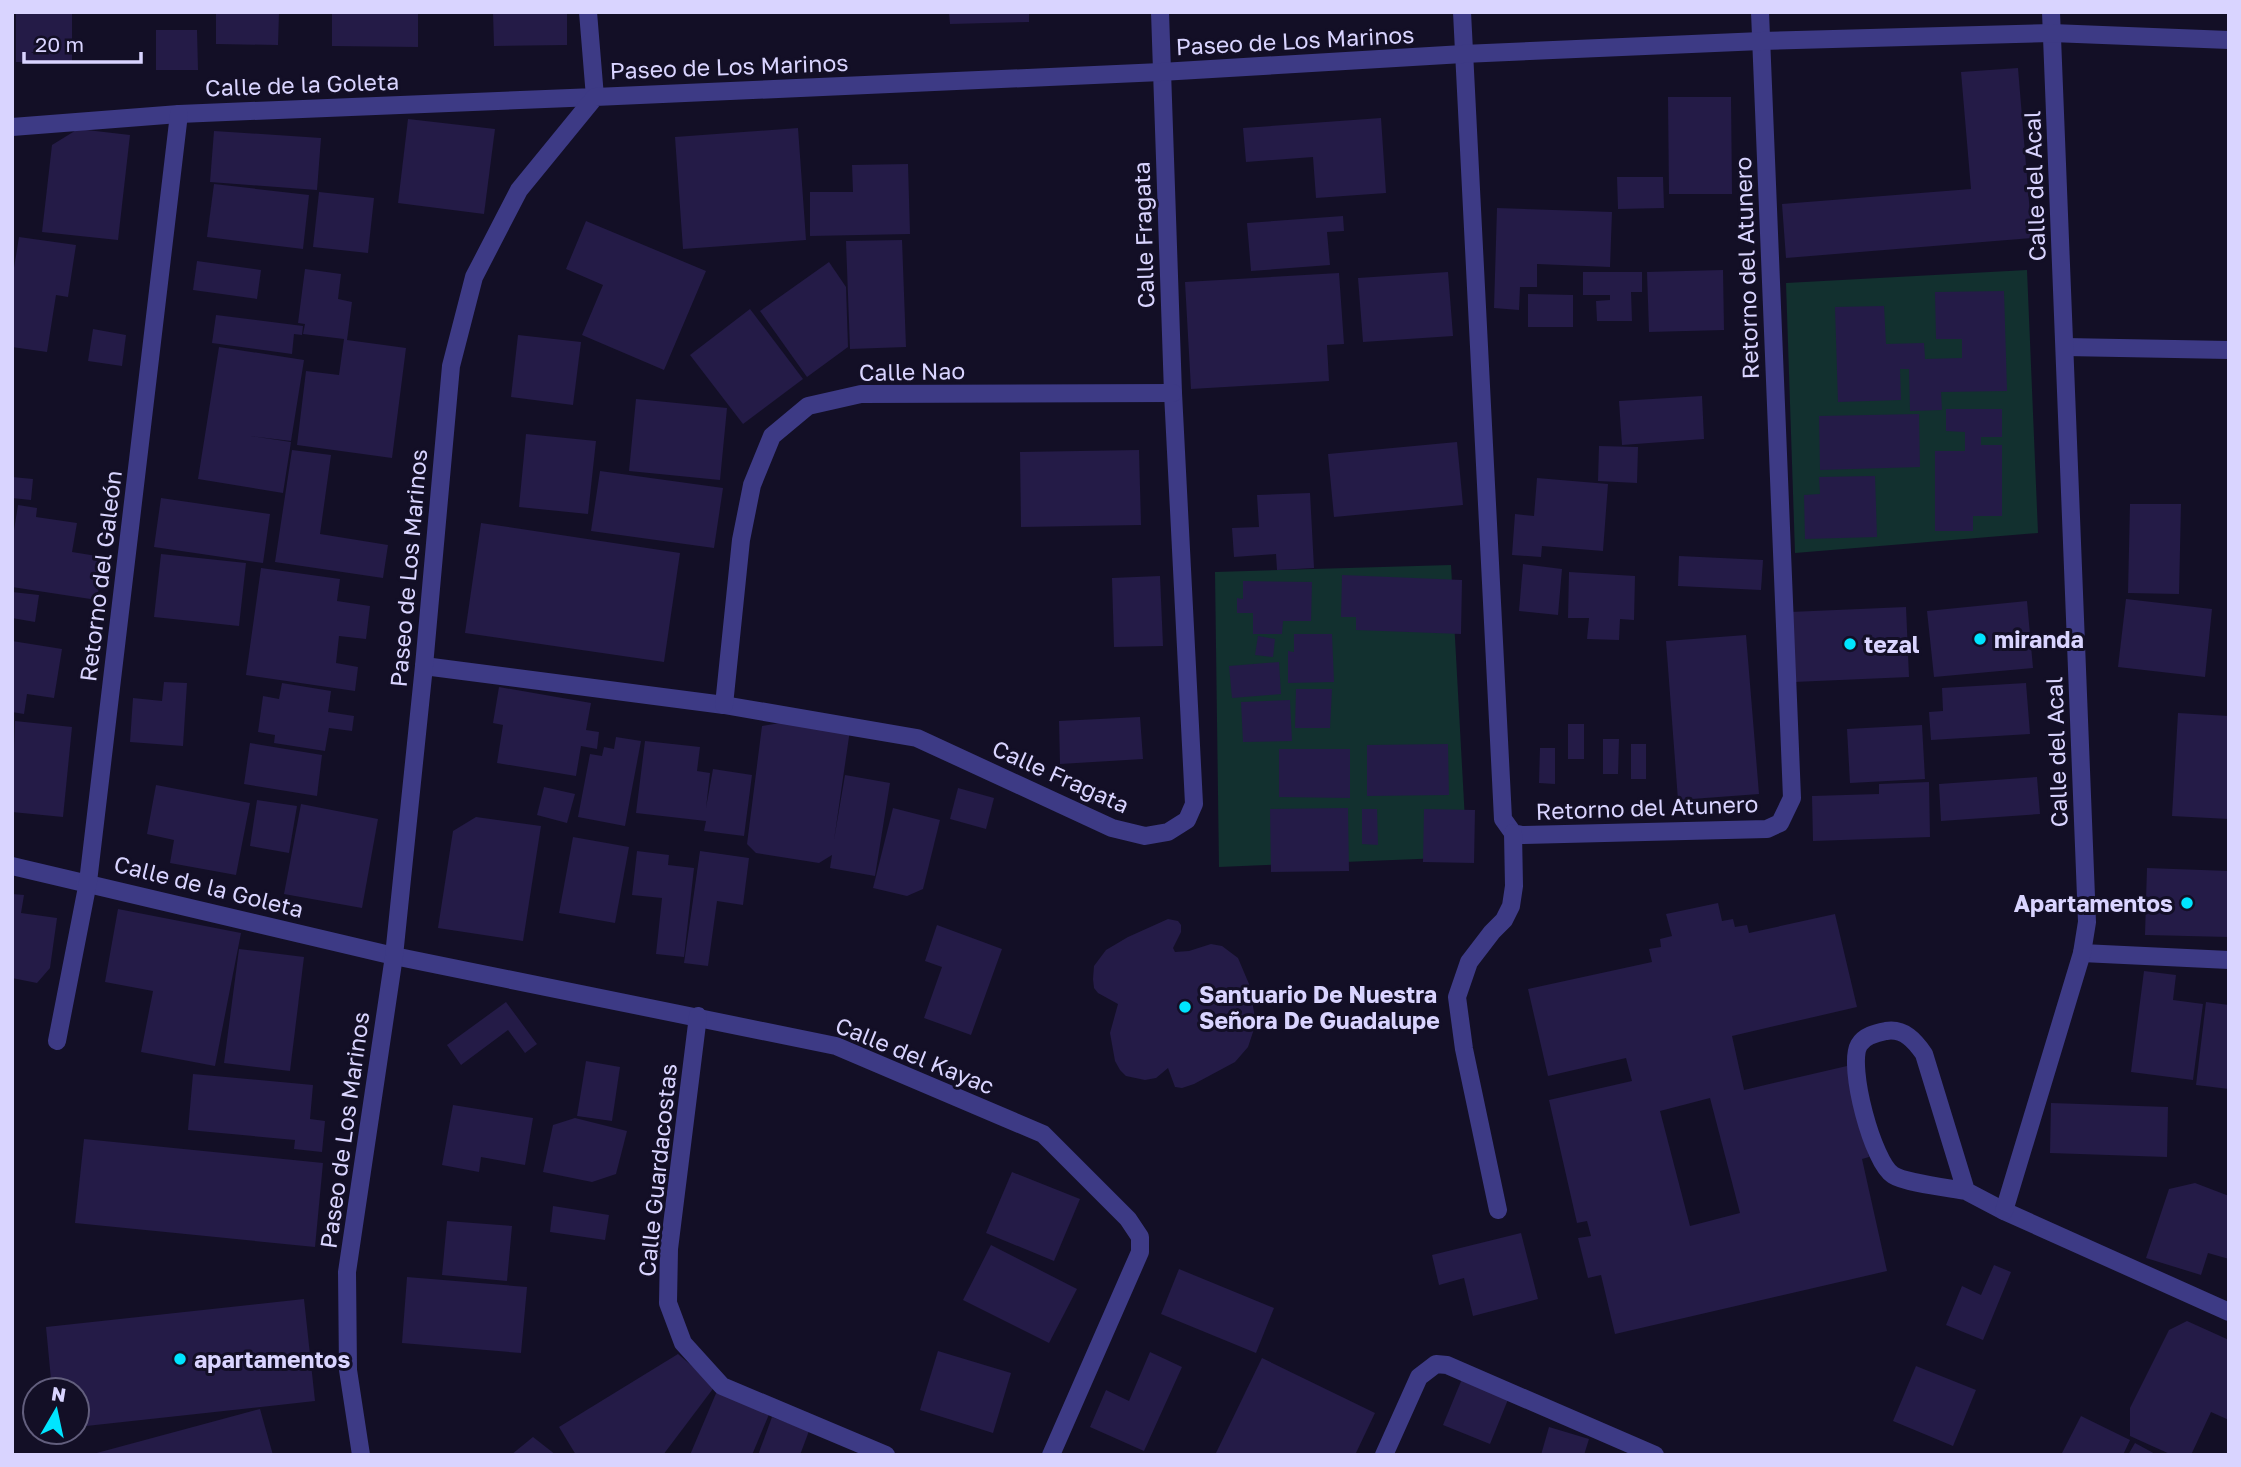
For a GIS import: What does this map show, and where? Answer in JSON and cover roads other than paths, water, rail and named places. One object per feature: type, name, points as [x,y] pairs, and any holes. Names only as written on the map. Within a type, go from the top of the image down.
[{"type":"street","points":[[588,12],[594,97]]},
{"type":"street","name":"Calle Fragata","points":[[424,666],[724,705],[917,738],[1112,828],[1145,836],[1168,832],[1187,820],[1194,804],[1173,393],[1160,12]]},
{"type":"street","name":"Retorno del Atunero","points":[[1462,12],[1503,819],[1513,833],[1521,835],[1767,829],[1780,823],[1792,798],[1760,12]]},
{"type":"street","name":"Calle del Acal","points":[[2004,1210],[2082,953],[2087,922],[2051,12]]},
{"type":"street","name":"Paseo de Los Marinos","points":[[361,1455],[348,1370],[347,1272],[394,956],[451,366],[474,277],[519,190],[594,97],[1161,72],[1463,54],[1761,41],[2052,33],[2229,40]]},
{"type":"street","name":"Calle de la Goleta","points":[[12,127],[179,114],[594,97]]},
{"type":"street","name":"Retorno del Galeón","points":[[57,1041],[88,882],[179,114]]},
{"type":"street","points":[[2065,347],[2229,350]]},
{"type":"street","name":"Calle Nao","points":[[724,705],[741,540],[752,485],[772,436],[808,406],[861,394],[1173,393]]},
{"type":"street","points":[[1498,1210],[1464,1049],[1457,997],[1469,962],[1504,920],[1511,906],[1514,886],[1513,833]]},
{"type":"street","name":"Calle de la Goleta","points":[[12,866],[394,956]]},
{"type":"street","points":[[2082,953],[2229,960]]},
{"type":"street","name":"Calle del Kayac","points":[[394,956],[836,1046],[1043,1133],[1128,1219],[1140,1237],[1140,1252],[1051,1455]]},
{"type":"street","name":"Calle Guardacostas","points":[[698,1016],[669,1249],[668,1303],[683,1343],[722,1386],[886,1455]]},
{"type":"street","points":[[1966,1191],[1924,1054],[1913,1038],[1893,1030],[1874,1033],[1859,1044],[1854,1063],[1857,1084],[1879,1158],[1893,1175],[1966,1191],[2229,1312]]},
{"type":"street","points":[[1384,1455],[1419,1377],[1436,1364],[1447,1365],[1654,1455]]},
{"type":"place","name":"miranda","points":[[1980,639]]},
{"type":"place","name":"tezal","points":[[1850,644]]},
{"type":"place","name":"Apartamentos","points":[[2187,903]]},
{"type":"place","name":"Santuario De Nuestra Señora De Guadalupe","points":[[1185,1007]]},
{"type":"place","name":"apartamentos","points":[[180,1359]]}]
